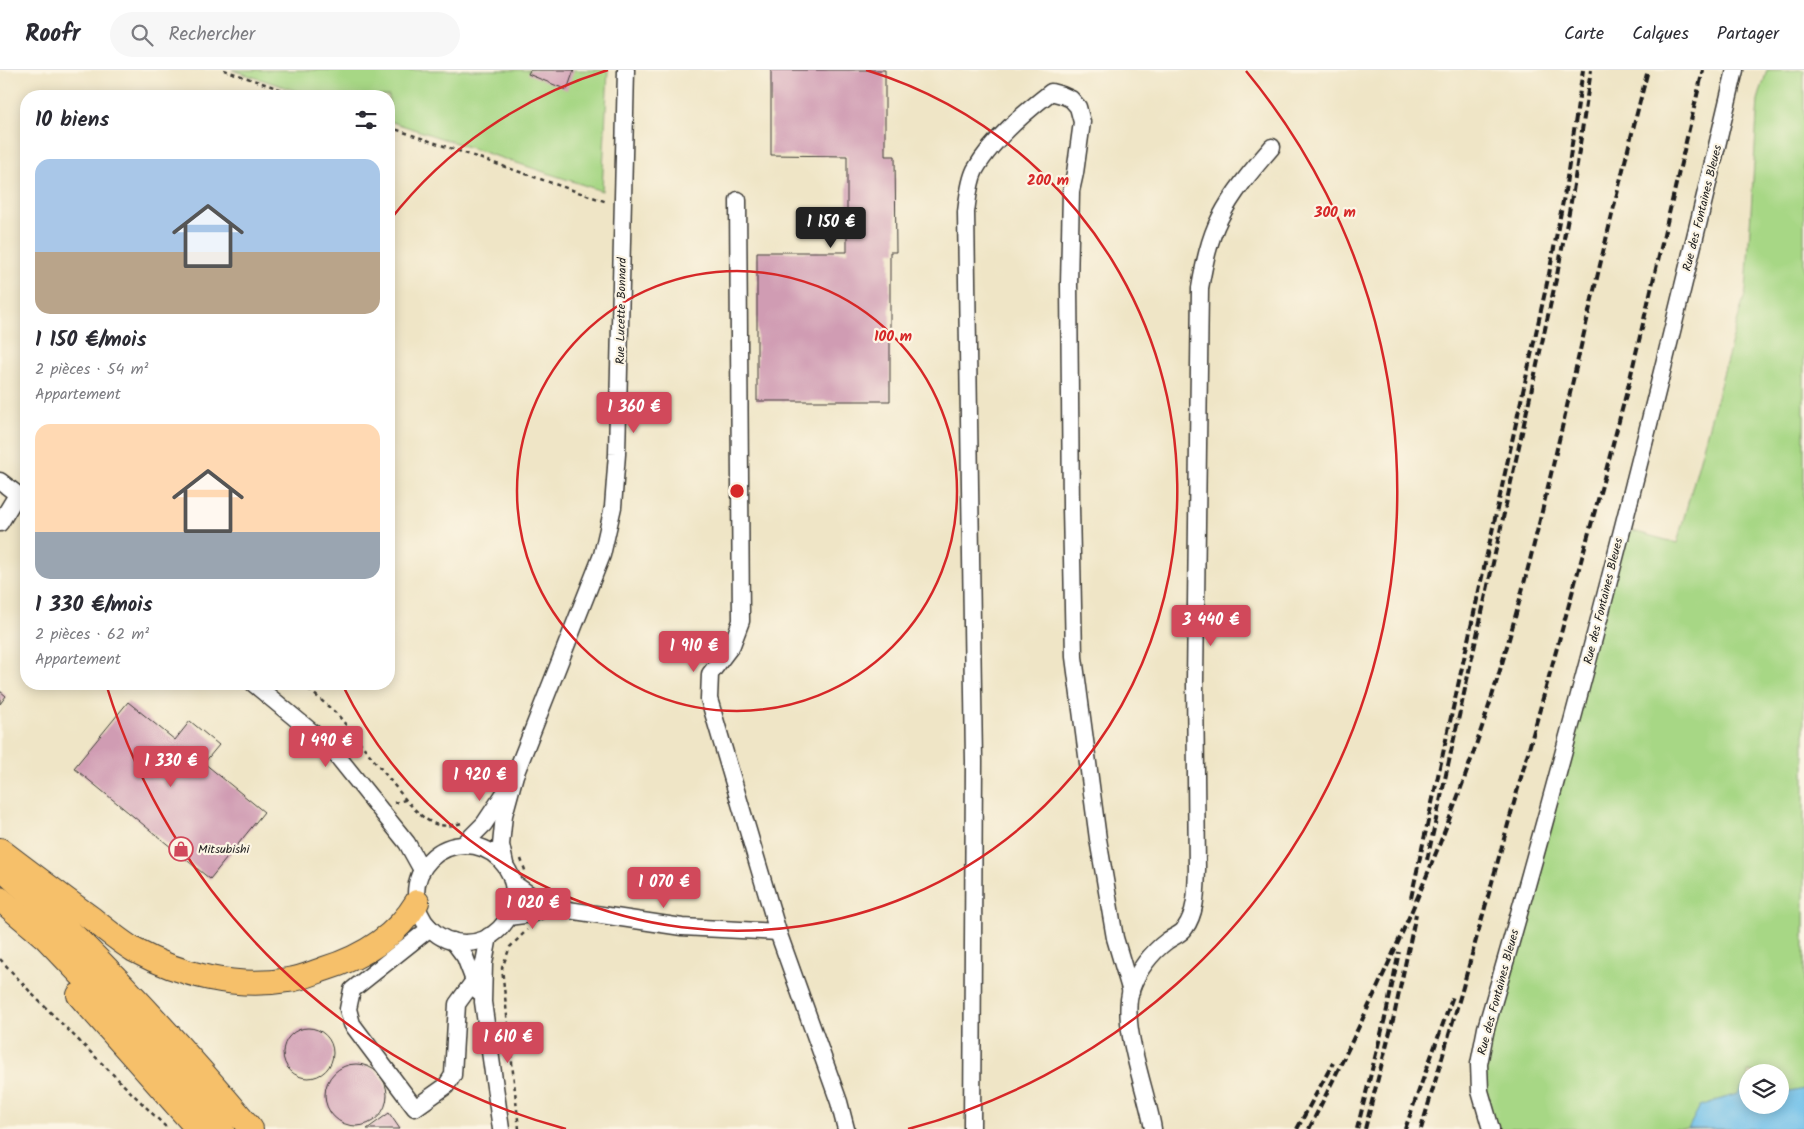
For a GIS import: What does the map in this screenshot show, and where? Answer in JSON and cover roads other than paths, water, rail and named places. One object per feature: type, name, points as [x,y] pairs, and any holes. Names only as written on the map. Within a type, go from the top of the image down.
[{"type":"highway","points":[[0,850],[133,950],[171,967],[211,979],[250,983],[289,980],[342,964],[383,941],[399,928],[417,902]]},
{"type":"highway","points":[[0,867],[94,954],[204,1072],[251,1129]]},
{"type":"highway","points":[[5,904],[39,949],[198,1129]]},
{"type":"highway","points":[[5,904],[52,944],[152,1049],[222,1129]]},
{"type":"street","name":"Rue Lucette Bonnard","points":[[505,864],[501,845],[504,814],[515,775],[602,555],[613,507],[618,454],[626,70]]},
{"type":"street","name":"Rue des Fontaines Bleues","points":[[1491,1129],[1480,1091],[1479,1064],[1486,1028],[1583,682],[1735,70]]},
{"type":"street","points":[[972,1129],[974,761],[966,212],[969,189],[975,171],[994,145],[1019,117],[1050,92],[1072,99],[1078,107],[1082,122],[1071,192],[1070,238],[1071,507],[1074,657],[1098,839],[1115,938],[1131,992]]},
{"type":"street","points":[[1153,1129],[1134,1051],[1129,1016],[1131,992],[1139,971],[1154,952],[1185,930],[1196,895],[1195,682],[1200,288],[1209,248],[1220,218],[1247,177],[1272,147]]},
{"type":"street","points":[[738,200],[741,621],[732,645],[710,674],[709,699],[778,932],[839,1102],[846,1129]]},
{"type":"street","points":[[0,481],[20,496]]},
{"type":"street","points":[[0,523],[20,500]]},
{"type":"street","points":[[261,690],[330,747],[407,843],[422,870]]},
{"type":"street","name":"Rue Lucette Bonnard","points":[[464,844],[484,824],[515,775]]},
{"type":"street","points":[[407,843],[440,852]]},
{"type":"street","points":[[464,844],[480,846],[494,854],[505,864],[513,883],[513,906],[500,928],[489,936],[471,942],[453,941],[430,928],[417,902],[418,880],[422,870],[430,860],[440,852],[464,844]]},
{"type":"street","points":[[513,883],[548,907],[682,927],[778,932]]},
{"type":"street","points":[[508,916],[532,914],[548,907]]},
{"type":"street","points":[[430,928],[352,990],[348,1009],[352,1024],[415,1108],[446,1086],[453,1075],[457,1004],[473,982]]},
{"type":"street","points":[[489,936],[484,963],[483,1002],[501,1129]]},
{"type":"street","points":[[453,941],[465,957],[473,982],[483,1002]]},
{"type":"water","points":[[1804,1089],[1804,1129],[1688,1129],[1700,1106],[1737,1094],[1739,1091],[1739,1114],[1789,1114],[1789,1092]]},
{"type":"railway","points":[[1411,898],[1549,274],[1565,191],[1583,70]]},
{"type":"railway","points":[[1427,860],[1557,275],[1573,191],[1591,70]]},
{"type":"railway","points":[[1309,1129],[1402,934],[1443,835],[1493,694],[1536,537],[1615,201],[1648,70]]},
{"type":"railway","points":[[1421,1129],[1461,994],[1604,478],[1628,387],[1703,70]]},
{"type":"railway","points":[[1365,1129],[1394,1016],[1416,914]]},
{"type":"railway","points":[[1357,1129],[1386,1014],[1399,952]]},
{"type":"railway","points":[[1405,1129],[1453,996]]},
{"type":"railway","points":[[1297,1129],[1333,1063]]},
{"type":"place","name":"Mitsubishi","points":[[181,849]]}]
